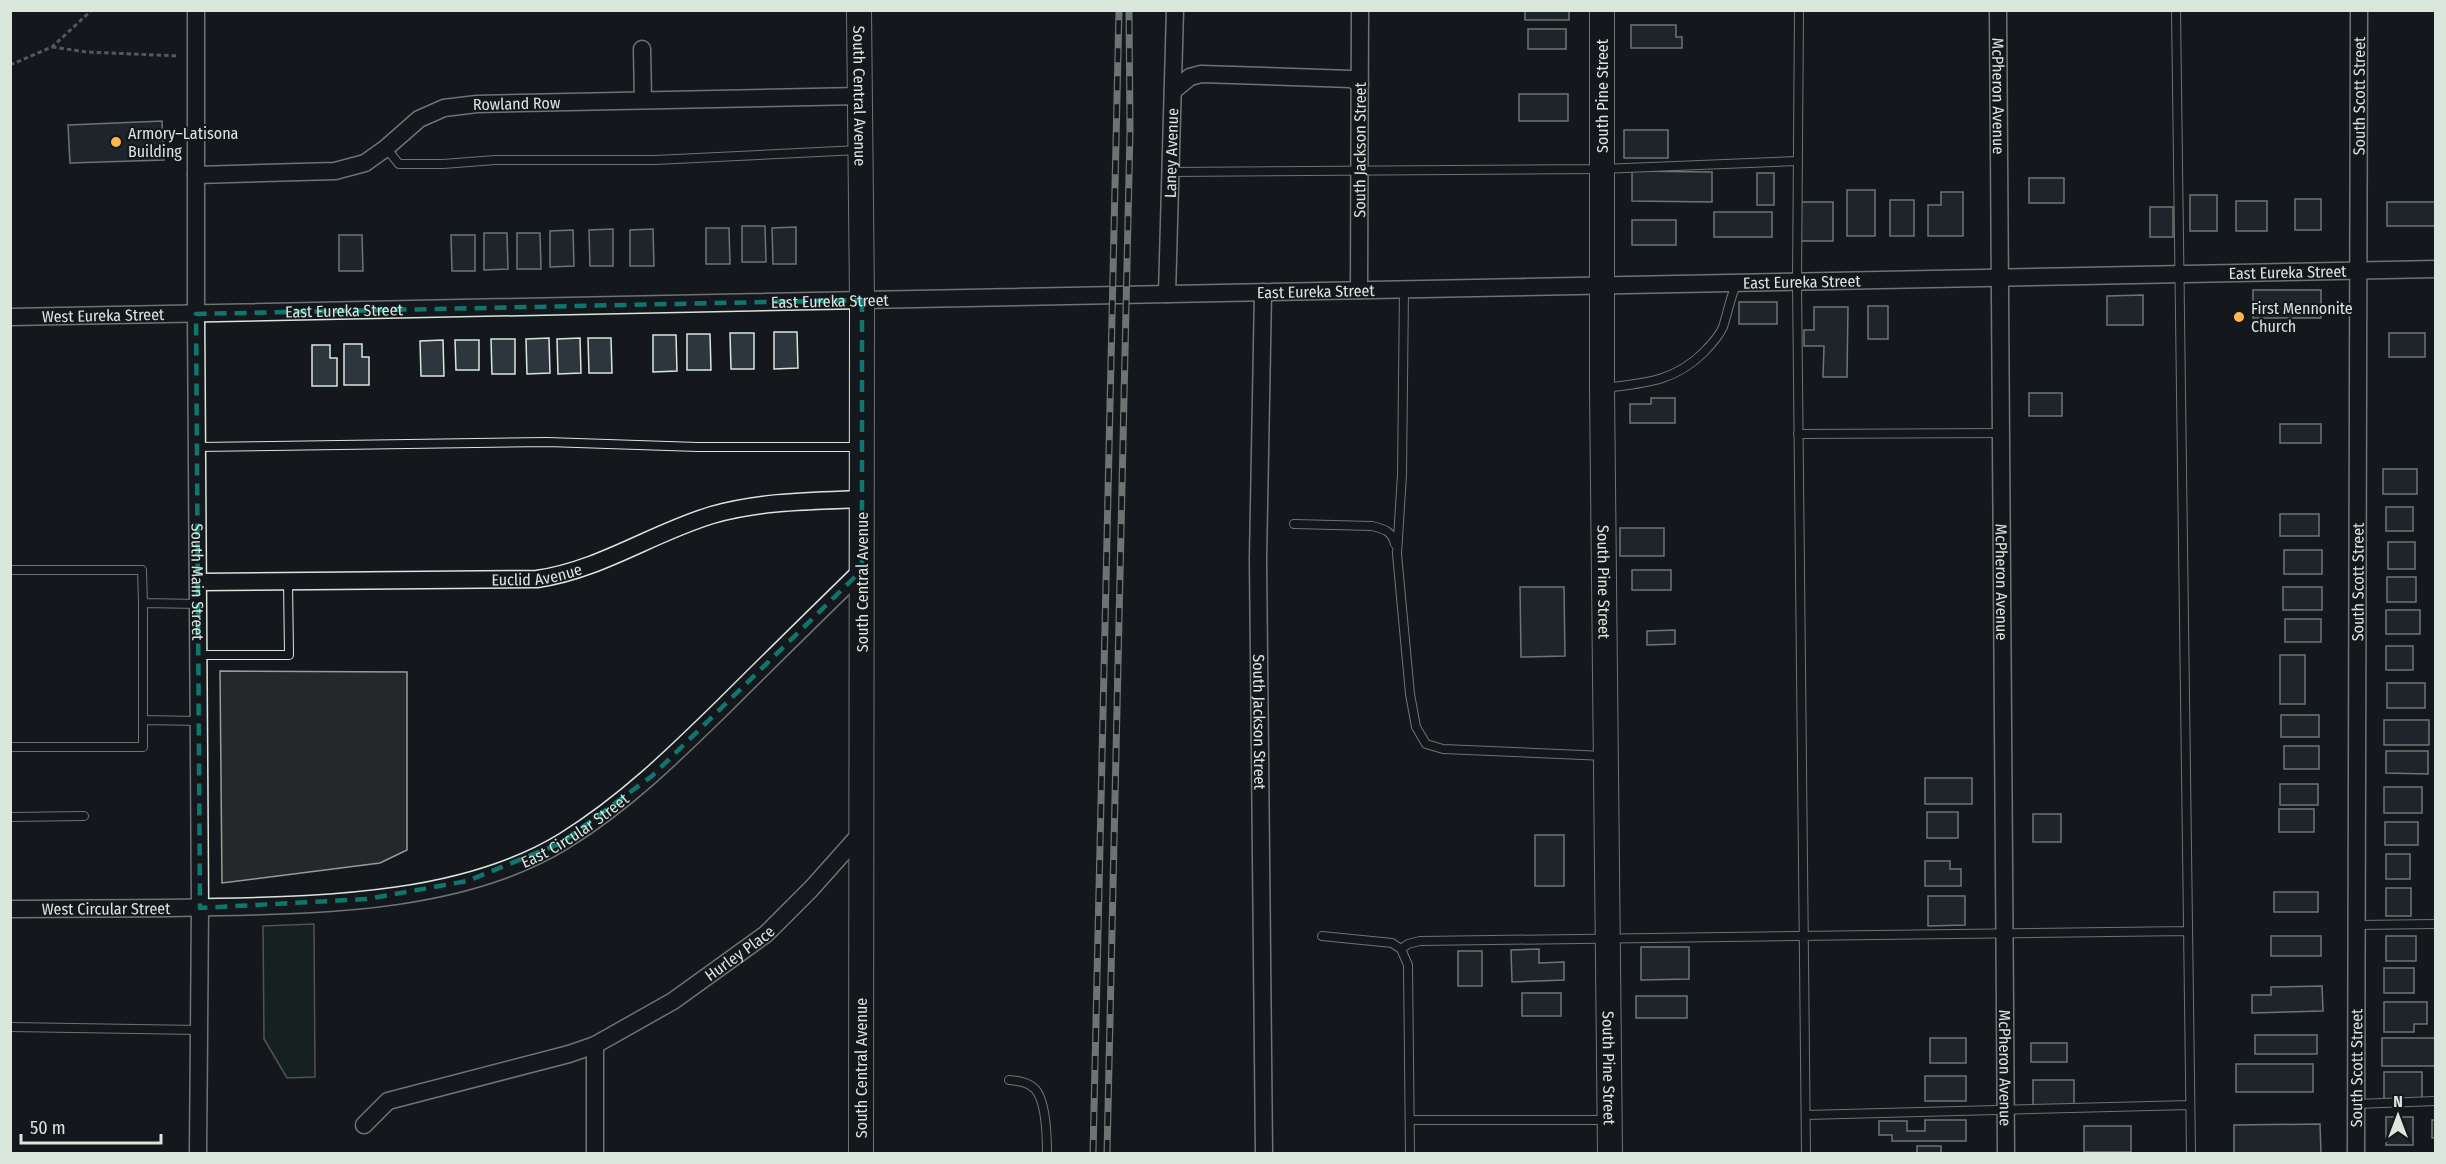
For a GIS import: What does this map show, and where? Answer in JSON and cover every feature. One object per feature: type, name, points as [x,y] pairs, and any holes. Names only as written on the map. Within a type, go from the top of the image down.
[{"type":"street","name":"South Main Street","points":[[196,10],[196,314],[200,655],[198,1154]]},
{"type":"street","name":"South Central Avenue","points":[[859,10],[862,300],[861,1154]]},
{"type":"street","name":"Laney Avenue","points":[[1167,294],[1175,10]]},
{"type":"street","name":"South Jackson Street","points":[[1359,290],[1360,10]]},
{"type":"street","name":"South Pine Street","points":[[1602,10],[1602,388],[1610,1154]]},
{"type":"street","name":"McPheron Avenue","points":[[1998,10],[2006,1154]]},
{"type":"street","name":"South Scott Street","points":[[2356,1154],[2359,10]]},
{"type":"street","points":[[642,49],[643,100]]},
{"type":"street","points":[[1173,91],[1190,77],[1201,74],[1351,79],[1360,84]]},
{"type":"street","name":"Rowland Row","points":[[196,175],[335,171],[365,163],[386,148],[418,118],[444,108],[477,104],[859,96]]},
{"type":"street","name":"East Eureka Street","points":[[196,314],[2436,269]]},
{"type":"street","name":"South Jackson Street","points":[[1263,292],[1258,571],[1264,1154]]},
{"type":"street","name":"West Eureka Street","points":[[10,317],[196,314]]},
{"type":"street","name":"Euclid Avenue","points":[[199,582],[537,579],[585,568],[712,515],[776,503],[862,499]]},
{"type":"street","name":"East Circular Street","points":[[200,908],[314,904],[426,890],[490,873],[561,843],[608,812],[652,776],[862,570]]},
{"type":"street","name":"Hurley Place","points":[[364,1125],[388,1101],[549,1060],[595,1045],[674,1001],[766,934],[811,889],[861,833]]},
{"type":"street","name":"West Circular Street","points":[[10,909],[200,908]]},
{"type":"street","points":[[595,1045],[595,1154]]},
{"type":"lane","points":[[1799,10],[1797,282],[1806,1154]]},
{"type":"lane","points":[[2176,10],[2190,1154]]},
{"type":"lane","points":[[386,148],[399,164],[495,160],[655,160],[859,150]]},
{"type":"lane","points":[[1170,172],[1601,169],[1798,161]]},
{"type":"lane","points":[[1602,388],[1660,380],[1692,363],[1709,347],[1722,328],[1731,295],[1737,283]]},
{"type":"lane","points":[[1397,554],[1402,475],[1404,290]]},
{"type":"lane","points":[[1798,434],[2001,433]]},
{"type":"lane","points":[[197,447],[547,442],[722,448],[862,447]]},
{"type":"lane","points":[[1294,524],[1372,526],[1385,529],[1393,536],[1397,554],[1410,694],[1416,727],[1426,744],[1443,749],[1606,756]]},
{"type":"lane","points":[[10,570],[142,570],[143,603],[143,747],[10,747]]},
{"type":"lane","points":[[200,655],[289,655],[288,581]]},
{"type":"lane","points":[[143,603],[199,604]]},
{"type":"lane","points":[[143,720],[200,721]]},
{"type":"lane","points":[[10,817],[84,816]]},
{"type":"lane","points":[[2356,925],[2436,924]]},
{"type":"lane","points":[[1401,949],[1408,944],[1420,941],[2188,931]]},
{"type":"lane","points":[[1322,936],[1392,943],[1401,949],[1408,965],[1410,1154]]},
{"type":"lane","points":[[10,1028],[199,1030]]},
{"type":"lane","points":[[1009,1080],[1025,1082],[1036,1090],[1047,1132],[1047,1154]]},
{"type":"lane","points":[[2356,1104],[2436,1101]]},
{"type":"lane","points":[[1806,1115],[2190,1105]]},
{"type":"lane","points":[[1410,1120],[1610,1120]]},
{"type":"path","points":[[10,65],[52,47],[92,10]]},
{"type":"path","points":[[52,47],[129,55],[196,56]]},
{"type":"highlighted area","points":[[862,300],[862,570],[652,776],[561,843],[467,881],[367,899],[200,908],[196,314]]},
{"type":"green space","points":[[314,924],[315,1077],[287,1078],[264,1039],[263,926]]},
{"type":"shaded area","points":[[220,671],[407,672],[407,850],[380,863],[222,883]]},
{"type":"building","points":[[1525,10],[1569,10],[1569,20],[1525,20]]},
{"type":"building","points":[[1631,25],[1676,25],[1676,37],[1682,37],[1682,48],[1631,48]]},
{"type":"building","points":[[1528,29],[1566,29],[1566,49],[1528,49]]},
{"type":"building","points":[[1519,94],[1568,94],[1568,121],[1519,121]]},
{"type":"building","name":"Armory–Latisona Building","points":[[162,121],[164,160],[70,163],[68,125]]},
{"type":"building","points":[[1624,130],[1668,130],[1668,158],[1624,158]]},
{"type":"building","points":[[1632,171],[1712,172],[1712,202],[1632,201]]},
{"type":"building","points":[[1757,173],[1774,173],[1774,205],[1757,205]]},
{"type":"building","points":[[2029,178],[2064,178],[2064,203],[2029,203]]},
{"type":"building","points":[[1847,190],[1875,190],[1875,236],[1847,236]]},
{"type":"building","points":[[1941,192],[1963,192],[1963,236],[1928,236],[1928,205],[1941,205]]},
{"type":"building","points":[[2190,195],[2217,195],[2217,231],[2190,231]]},
{"type":"building","points":[[2295,199],[2321,199],[2321,230],[2295,230]]},
{"type":"building","points":[[1890,200],[1914,200],[1914,236],[1890,236]]},
{"type":"building","points":[[2236,201],[2267,201],[2267,231],[2236,231]]},
{"type":"building","points":[[1801,202],[1833,202],[1833,241],[1801,241]]},
{"type":"building","points":[[2387,202],[2436,202],[2436,226],[2387,226]]},
{"type":"building","points":[[2150,207],[2173,207],[2173,237],[2150,237]]},
{"type":"building","points":[[1714,212],[1772,212],[1772,237],[1714,237]]},
{"type":"building","points":[[1632,220],[1676,220],[1676,245],[1632,245]]},
{"type":"building","points":[[742,226],[765,226],[766,262],[742,262]]},
{"type":"building","points":[[796,227],[796,264],[773,264],[772,228]]},
{"type":"building","points":[[706,228],[729,228],[730,264],[706,264]]},
{"type":"building","points":[[613,229],[613,266],[590,266],[589,230]]},
{"type":"building","points":[[653,229],[654,266],[630,266],[630,230]]},
{"type":"building","points":[[573,230],[574,266],[550,267],[550,231]]},
{"type":"building","points":[[484,233],[507,233],[508,269],[484,270]]},
{"type":"building","points":[[517,233],[540,233],[541,269],[517,269]]},
{"type":"building","points":[[339,235],[362,235],[363,271],[339,271]]},
{"type":"building","points":[[451,235],[475,235],[475,271],[452,271]]},
{"type":"building","points":[[2253,290],[2321,290],[2321,318],[2253,318]]},
{"type":"building","points":[[2143,295],[2143,325],[2107,325],[2107,296]]},
{"type":"building","points":[[1739,302],[1777,302],[1777,324],[1739,324]]},
{"type":"building","points":[[1868,306],[1888,306],[1888,339],[1868,339]]},
{"type":"building","points":[[1814,307],[1848,307],[1847,377],[1823,377],[1824,346],[1804,346],[1804,330],[1814,330]]},
{"type":"building","points":[[774,332],[797,332],[798,368],[774,369]]},
{"type":"building","points":[[730,333],[754,333],[754,369],[731,369]]},
{"type":"building","points":[[2389,333],[2425,333],[2425,357],[2389,357]]},
{"type":"building","points":[[687,334],[710,334],[711,370],[687,370]]},
{"type":"building","points":[[653,335],[676,335],[677,371],[653,372]]},
{"type":"building","points":[[549,338],[550,373],[527,374],[526,339]]},
{"type":"building","points":[[580,338],[581,373],[558,374],[557,339]]},
{"type":"building","points":[[588,338],[611,338],[612,373],[589,373]]},
{"type":"building","points":[[491,339],[515,339],[515,374],[492,374]]},
{"type":"building","points":[[443,340],[444,376],[421,376],[420,341]]},
{"type":"building","points":[[455,340],[479,340],[479,370],[456,370]]},
{"type":"building","points":[[344,344],[362,344],[362,357],[369,357],[369,385],[344,385]]},
{"type":"building","points":[[312,345],[330,345],[330,358],[337,358],[337,386],[312,386]]},
{"type":"building","points":[[2029,393],[2062,393],[2062,416],[2029,416]]},
{"type":"building","points":[[1651,398],[1675,398],[1675,423],[1630,423],[1630,404],[1651,404]]},
{"type":"building","points":[[2280,424],[2321,424],[2321,443],[2280,443]]},
{"type":"building","points":[[2383,469],[2417,469],[2417,494],[2383,494]]},
{"type":"building","points":[[2386,507],[2413,507],[2413,531],[2386,531]]},
{"type":"building","points":[[2280,514],[2319,514],[2319,536],[2280,536]]},
{"type":"building","points":[[1620,528],[1664,528],[1664,556],[1620,556]]},
{"type":"building","points":[[2388,542],[2415,542],[2415,569],[2388,569]]},
{"type":"building","points":[[2284,550],[2322,550],[2322,574],[2284,574]]},
{"type":"building","points":[[1632,570],[1671,570],[1671,590],[1632,590]]},
{"type":"building","points":[[2387,577],[2416,577],[2416,602],[2387,602]]},
{"type":"building","points":[[1520,587],[1564,587],[1565,656],[1521,657]]},
{"type":"building","points":[[2283,587],[2322,587],[2322,610],[2283,610]]},
{"type":"building","points":[[2386,610],[2420,610],[2420,634],[2386,634]]},
{"type":"building","points":[[2285,619],[2321,619],[2321,642],[2285,642]]},
{"type":"building","points":[[1675,630],[1675,644],[1647,645],[1647,631]]},
{"type":"building","points":[[2386,646],[2413,646],[2413,670],[2386,670]]},
{"type":"building","points":[[2280,655],[2305,655],[2305,704],[2280,704]]},
{"type":"building","points":[[2387,683],[2425,683],[2425,708],[2387,708]]},
{"type":"building","points":[[2281,715],[2319,715],[2319,737],[2281,737]]},
{"type":"building","points":[[2384,720],[2429,720],[2429,745],[2384,745]]},
{"type":"building","points":[[2284,746],[2319,746],[2319,769],[2284,769]]},
{"type":"building","points":[[2386,751],[2428,751],[2428,774],[2386,773]]},
{"type":"building","points":[[1925,778],[1972,778],[1972,804],[1925,804]]},
{"type":"building","points":[[2280,784],[2318,784],[2318,805],[2280,805]]},
{"type":"building","points":[[2384,787],[2422,787],[2422,813],[2384,813]]},
{"type":"building","points":[[2279,809],[2314,809],[2314,832],[2279,832]]},
{"type":"building","points":[[1927,812],[1958,812],[1958,838],[1927,838]]},
{"type":"building","points":[[2033,814],[2061,814],[2061,842],[2033,842]]},
{"type":"building","points":[[2385,822],[2418,822],[2418,845],[2385,845]]},
{"type":"building","points":[[1535,835],[1564,835],[1564,886],[1535,886]]},
{"type":"building","points":[[2386,854],[2410,854],[2410,879],[2386,879]]},
{"type":"building","points":[[1925,861],[1950,861],[1950,869],[1961,869],[1961,886],[1925,886]]},
{"type":"building","points":[[2386,888],[2411,888],[2411,916],[2386,916]]},
{"type":"building","points":[[2274,892],[2318,892],[2318,912],[2274,912]]},
{"type":"building","points":[[1928,896],[1965,896],[1965,925],[1928,926]]},
{"type":"building","points":[[2271,936],[2321,936],[2321,956],[2271,956]]},
{"type":"building","points":[[2386,936],[2416,936],[2416,961],[2386,961]]},
{"type":"building","points":[[1641,947],[1689,947],[1689,979],[1641,980]]},
{"type":"building","points":[[1539,949],[1539,963],[1564,962],[1564,980],[1512,982],[1511,950]]},
{"type":"building","points":[[1458,951],[1482,951],[1482,986],[1458,986]]},
{"type":"building","points":[[2384,968],[2414,968],[2414,993],[2384,993]]},
{"type":"building","points":[[2322,986],[2323,1011],[2252,1013],[2252,995],[2271,995],[2271,987]]},
{"type":"building","points":[[1522,993],[1561,993],[1561,1016],[1522,1016]]},
{"type":"building","points":[[1636,996],[1687,996],[1687,1018],[1636,1018]]},
{"type":"building","points":[[2384,1002],[2427,1002],[2427,1024],[2414,1024],[2414,1032],[2384,1032]]},
{"type":"building","points":[[2255,1035],[2317,1035],[2317,1054],[2255,1054]]},
{"type":"building","points":[[1930,1038],[1966,1038],[1966,1063],[1930,1063]]},
{"type":"building","points":[[2382,1038],[2436,1038],[2436,1066],[2382,1066]]},
{"type":"building","points":[[2031,1043],[2067,1043],[2067,1062],[2031,1062]]},
{"type":"building","points":[[2236,1064],[2313,1064],[2313,1092],[2236,1092]]},
{"type":"building","points":[[2384,1072],[2422,1072],[2422,1099],[2384,1099]]},
{"type":"building","points":[[1925,1076],[1966,1076],[1966,1101],[1925,1101]]},
{"type":"building","points":[[2033,1080],[2074,1080],[2074,1106],[2033,1106]]},
{"type":"building","points":[[2386,1117],[2413,1117],[2413,1145],[2386,1145]]},
{"type":"building","points":[[1925,1120],[1966,1120],[1966,1141],[1892,1141],[1892,1135],[1879,1135],[1879,1121],[1907,1121],[1907,1131],[1925,1131]]},
{"type":"building","points":[[2432,1120],[2436,1120],[2436,1138],[2432,1138]]},
{"type":"building","points":[[2320,1124],[2321,1154],[2234,1154],[2234,1125]]},
{"type":"building","points":[[2084,1126],[2131,1126],[2131,1152],[2084,1152]]},
{"type":"building","points":[[1917,1146],[1941,1146],[1941,1154],[1917,1154]]},
{"type":"railway","points":[[1093,1154],[1119,10]]},
{"type":"railway","points":[[1107,1154],[1130,131],[1129,10]]},
{"type":"place","name":"Armory–Latisona Building","points":[[116,142]]},
{"type":"place","name":"First Mennonite Church","points":[[2239,317]]}]
